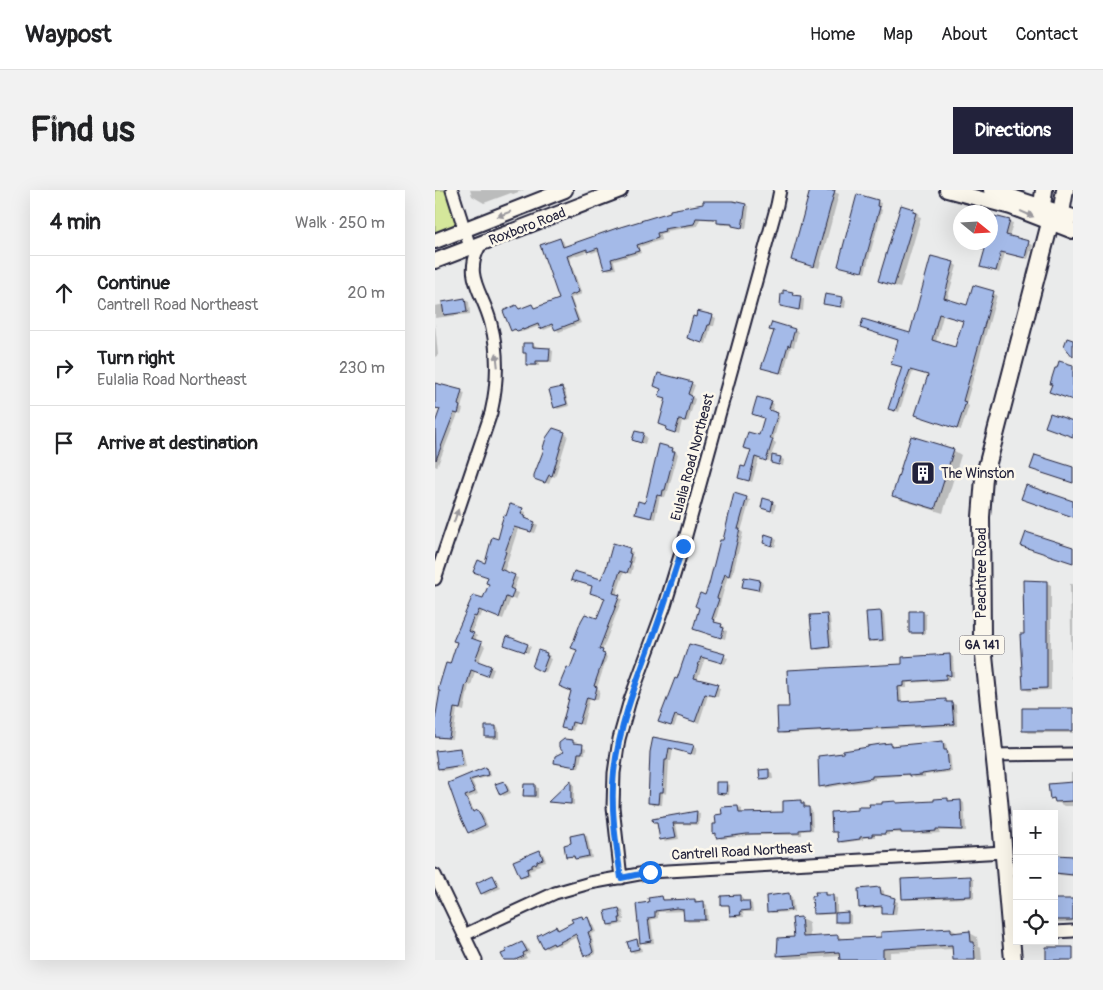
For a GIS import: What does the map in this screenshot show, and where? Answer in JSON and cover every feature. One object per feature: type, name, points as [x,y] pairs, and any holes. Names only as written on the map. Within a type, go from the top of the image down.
[{"type":"highway","name":"GA 141","points":[[1061,218],[1065,190]]},
{"type":"highway","points":[[1043,198],[1061,218]]},
{"type":"highway","name":"Peachtree Road","points":[[1013,923],[1003,852],[982,637],[981,517],[984,478],[1040,266],[1061,218]]},
{"type":"highway","name":"Peachtree Road","points":[[1013,945],[1013,960]]},
{"type":"main road","name":"Roxboro Road","points":[[435,241],[565,190]]},
{"type":"main road","name":"Roxboro Road","points":[[435,261],[620,190]]},
{"type":"main road","points":[[947,190],[1061,218],[1073,231]]},
{"type":"main road","points":[[991,190],[1043,198]]},
{"type":"street","points":[[435,578],[491,412],[498,368],[491,322],[473,272],[476,245],[464,229],[452,190]]},
{"type":"street","name":"Eulalia Road Northeast","points":[[621,878],[613,807],[614,773],[619,739],[630,700],[665,605],[683,546],[780,190]]},
{"type":"street","points":[[993,755],[1073,754]]},
{"type":"street","name":"Cantrell Road Northeast","points":[[464,935],[555,894],[590,883],[650,872],[694,868],[1003,852]]},
{"type":"street","points":[[435,875],[477,960]]},
{"type":"street","points":[[1058,932],[1073,931]]},
{"type":"green space","points":[[435,190],[451,190],[464,229],[435,241]]},
{"type":"building","points":[[810,190],[835,190],[814,267],[791,260]]},
{"type":"building","points":[[857,194],[878,200],[877,206],[880,207],[862,272],[838,266]]},
{"type":"building","points":[[703,201],[733,201],[746,204],[742,228],[732,226],[732,224],[717,223],[717,219],[696,218],[694,224],[664,229],[665,231],[657,233],[658,238],[637,245],[639,251],[611,259],[613,267],[604,269],[598,248],[587,252],[587,249],[567,256],[579,292],[569,296],[578,321],[555,330],[552,324],[540,329],[538,324],[523,330],[517,331],[515,329],[511,331],[503,311],[516,305],[519,309],[532,304],[534,308],[559,299],[540,245],[560,238],[563,247],[670,212],[670,210],[703,204]]},
{"type":"building","points":[[901,205],[914,209],[913,212],[916,213],[894,286],[878,281]]},
{"type":"building","points":[[998,217],[1010,220],[1006,235],[1029,241],[1025,258],[1001,252],[996,271],[980,267],[985,250],[998,250]]},
{"type":"building","points":[[931,256],[954,262],[944,298],[967,305],[973,285],[994,291],[963,401],[966,402],[957,429],[915,415],[928,375],[910,370],[895,411],[888,409],[902,367],[891,364],[898,340],[860,328],[863,319],[910,333]],"holes":[[[939,314],[963,321],[955,347],[932,340]]]},
{"type":"building","points":[[783,290],[793,292],[792,295],[801,296],[799,310],[780,306]]},
{"type":"building","points":[[825,294],[843,297],[841,307],[823,304]]},
{"type":"building","points":[[465,298],[467,312],[444,315],[442,302]]},
{"type":"building","points":[[697,311],[713,315],[702,343],[687,338],[693,316],[696,317]]},
{"type":"building","points":[[772,322],[795,329],[780,373],[761,368],[774,331],[769,330]]},
{"type":"building","points":[[1067,338],[1073,340],[1073,357],[1064,346]]},
{"type":"building","points":[[523,343],[533,343],[533,347],[550,348],[549,361],[536,361],[536,365],[526,365],[526,353],[523,353]]},
{"type":"building","points":[[1059,361],[1073,365],[1073,400],[1049,392],[1055,368],[1057,368]]},
{"type":"building","points":[[658,373],[692,382],[688,394],[692,396],[685,421],[679,420],[675,433],[666,430],[667,427],[659,424],[666,398],[659,396],[661,389],[654,386]]},
{"type":"building","points":[[435,383],[462,390],[458,414],[454,413],[436,460],[435,423],[440,409],[435,408]]},
{"type":"building","points":[[562,387],[567,404],[554,408],[549,390]]},
{"type":"building","points":[[757,397],[772,401],[769,410],[778,413],[766,461],[755,457],[749,481],[738,478],[741,466],[745,467],[751,450],[743,448],[748,432],[759,435],[764,418],[752,414]]},
{"type":"building","points":[[1050,413],[1073,421],[1073,437],[1045,427]]},
{"type":"building","points":[[553,428],[565,432],[552,476],[549,475],[545,483],[534,479],[534,475],[546,438]]},
{"type":"building","points":[[635,431],[644,433],[641,443],[632,440]]},
{"type":"building","name":"The Winston","points":[[911,436],[954,449],[935,509],[892,496]]},
{"type":"building","points":[[659,444],[673,448],[672,451],[675,451],[665,490],[663,490],[662,496],[657,495],[651,518],[635,514],[638,501],[645,503]]},
{"type":"building","points":[[772,455],[781,457],[779,465],[771,463]]},
{"type":"building","points":[[1035,455],[1073,467],[1073,483],[1030,469]]},
{"type":"building","points":[[1026,485],[1073,501],[1073,517],[1021,499]]},
{"type":"building","points":[[734,493],[747,497],[738,529],[740,529],[729,576],[725,574],[712,619],[715,620],[714,622],[722,624],[721,627],[724,628],[721,638],[693,629],[699,608],[695,606],[700,593],[705,595],[709,584],[720,540],[723,540]]},
{"type":"building","points":[[763,498],[773,501],[771,511],[761,508]]},
{"type":"building","points":[[510,504],[523,508],[521,514],[535,522],[531,532],[514,527],[505,552],[500,569],[515,575],[510,588],[514,590],[511,599],[506,597],[499,618],[479,610],[476,617],[474,616],[468,631],[474,633],[471,638],[482,642],[475,660],[491,666],[487,676],[471,670],[460,709],[454,708],[449,738],[435,737],[435,720],[440,691],[438,691],[446,663],[450,664],[457,642],[453,641],[473,595],[483,598],[489,584],[486,583],[488,577],[473,572],[478,560],[485,563],[492,537],[498,539],[504,515],[506,516]]},
{"type":"building","points":[[1026,532],[1073,547],[1073,563],[1021,546]]},
{"type":"building","points":[[765,534],[774,537],[772,546],[763,543]]},
{"type":"building","points":[[613,543],[630,548],[629,562],[631,562],[627,573],[620,571],[613,593],[620,595],[599,649],[603,650],[602,653],[605,654],[594,686],[597,687],[594,699],[587,697],[579,724],[572,722],[570,730],[561,728],[571,691],[559,686],[567,667],[570,668],[577,650],[571,648],[585,614],[597,618],[605,598],[590,593],[592,586],[571,580],[574,571],[601,579]]},
{"type":"building","points":[[744,577],[760,580],[758,590],[742,587]]},
{"type":"building","points":[[1023,580],[1047,581],[1047,688],[1023,689],[1020,634],[1024,634]]},
{"type":"building","points":[[881,611],[883,640],[868,641],[866,612]]},
{"type":"building","points":[[909,611],[923,611],[923,633],[909,633]]},
{"type":"building","points":[[827,614],[830,647],[813,649],[810,615]]},
{"type":"building","points":[[507,636],[528,644],[525,652],[504,645]]},
{"type":"building","points":[[689,644],[725,654],[722,663],[701,657],[694,678],[718,684],[714,696],[705,694],[695,722],[675,715],[671,726],[658,722],[675,678],[677,679]]},
{"type":"building","points":[[538,650],[547,653],[546,656],[548,656],[542,672],[532,667]]},
{"type":"building","points":[[950,654],[951,676],[946,674],[946,679],[904,682],[904,686],[898,687],[899,702],[946,699],[946,702],[952,702],[954,724],[778,733],[777,707],[789,707],[787,670],[902,664],[902,657]]},
{"type":"building","points":[[1022,708],[1073,708],[1073,731],[1022,731]]},
{"type":"building","points":[[485,726],[496,726],[496,737],[485,737]]},
{"type":"building","points":[[653,737],[694,745],[691,754],[669,748],[667,760],[665,760],[663,792],[660,792],[659,804],[648,803],[650,752]]},
{"type":"building","points":[[564,739],[573,740],[573,743],[583,744],[582,753],[578,753],[576,767],[554,763],[555,756],[563,752],[559,747],[559,743]]},
{"type":"building","points":[[943,741],[944,750],[947,750],[949,770],[922,775],[872,776],[872,778],[819,787],[818,756],[843,753],[843,751],[881,744],[891,743],[891,746]]},
{"type":"building","points":[[460,748],[463,765],[438,769],[435,751]]},
{"type":"building","points":[[486,767],[488,775],[469,780],[475,792],[465,796],[473,812],[478,810],[485,825],[468,833],[448,783]]},
{"type":"building","points":[[769,769],[769,778],[760,779],[759,770]]},
{"type":"building","points":[[571,780],[571,804],[548,802]]},
{"type":"building","points":[[504,781],[508,791],[500,795],[495,784]]},
{"type":"building","points":[[716,782],[727,782],[726,794],[716,793]]},
{"type":"building","points":[[1073,782],[1073,801],[1055,802],[1054,798],[1050,799],[1048,784]]},
{"type":"building","points":[[524,784],[535,784],[535,796],[523,796]]},
{"type":"building","points":[[948,798],[948,801],[961,800],[962,830],[936,829],[936,831],[914,833],[901,833],[901,831],[885,832],[885,834],[872,834],[872,836],[860,837],[860,839],[838,842],[837,832],[832,832],[831,812],[858,810],[858,807],[870,807],[869,804],[882,804],[882,802],[934,801],[934,799]]},
{"type":"building","points":[[801,800],[801,803],[804,803],[804,807],[809,807],[810,829],[799,830],[799,833],[747,834],[716,838],[716,833],[713,834],[713,824],[716,824],[715,815],[722,814],[721,807],[738,806],[739,813],[783,812],[783,801]]},
{"type":"building","points":[[697,811],[696,823],[673,823],[676,837],[660,840],[657,823],[653,823],[652,819]]},
{"type":"building","points":[[584,833],[589,856],[575,859],[574,856],[566,857],[564,845],[571,843],[570,836]]},
{"type":"building","points":[[540,850],[543,859],[527,869],[528,874],[520,877],[513,861]]},
{"type":"building","points":[[1058,855],[1073,856],[1073,875],[1058,873]]},
{"type":"building","points":[[493,875],[498,886],[481,894],[476,883]]},
{"type":"building","points":[[971,876],[971,896],[902,899],[901,879]]},
{"type":"building","points":[[880,887],[881,894],[895,898],[892,914],[882,914],[882,906],[859,908],[858,889]]},
{"type":"building","points":[[815,892],[825,892],[825,895],[833,895],[834,913],[813,914],[812,896],[816,896]]},
{"type":"building","points":[[789,893],[791,910],[767,912],[766,896]]},
{"type":"building","points":[[740,895],[740,901],[749,901],[750,910],[740,911],[741,915],[730,916],[729,905],[721,905],[721,896]]},
{"type":"building","points":[[662,896],[663,900],[695,899],[695,902],[704,901],[705,920],[684,920],[683,909],[655,911],[655,917],[648,918],[651,941],[640,943],[636,904],[649,902],[648,898]]},
{"type":"building","points":[[1058,899],[1073,899],[1073,920],[1058,920]]},
{"type":"building","points":[[619,908],[620,923],[608,925],[605,911]]},
{"type":"building","points":[[848,912],[848,922],[835,922],[835,913]]},
{"type":"building","points":[[582,916],[583,919],[588,917],[593,931],[588,932],[592,953],[584,956],[576,934],[554,945],[553,943],[543,948],[537,936],[556,926],[558,930],[573,922],[571,919]]},
{"type":"building","points":[[801,917],[803,937],[838,935],[838,939],[881,937],[881,932],[951,928],[951,933],[970,931],[971,942],[974,942],[975,960],[953,960],[952,945],[883,949],[883,960],[840,960],[839,952],[777,956],[778,938],[794,937],[792,918]]},
{"type":"building","points":[[637,939],[639,949],[630,951],[627,942]]},
{"type":"building","points":[[522,942],[527,951],[523,953],[524,956],[515,960],[504,960],[501,954],[506,952],[505,950]]},
{"type":"building","points":[[1046,947],[1073,947],[1073,960],[1046,960]]},
{"type":"place","name":"The Winston","points":[[923,473]]},
{"type":"route","points":[[650,872],[621,878],[613,807],[614,773],[619,739],[630,700],[665,605],[683,546]]}]
